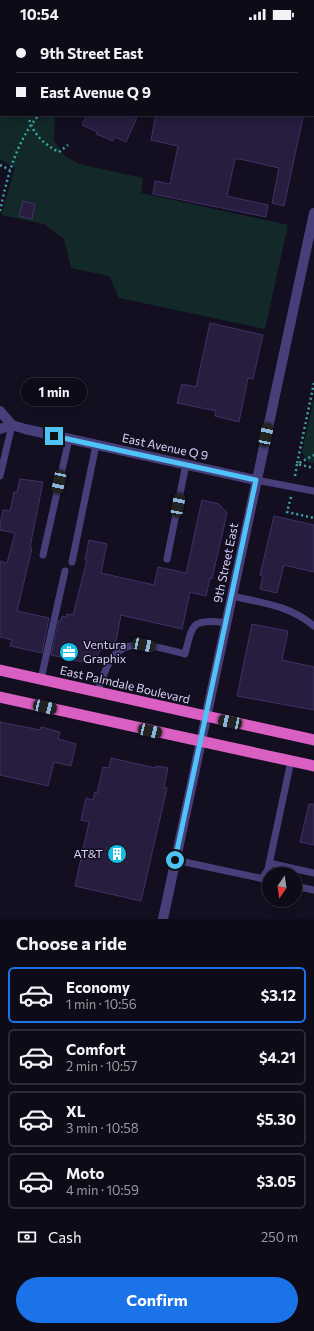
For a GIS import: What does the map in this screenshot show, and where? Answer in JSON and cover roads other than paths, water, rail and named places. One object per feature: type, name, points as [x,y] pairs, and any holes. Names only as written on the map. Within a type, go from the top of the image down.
[{"type":"highway","name":"East Palmdale Boulevard","points":[[0,670],[314,740]]},
{"type":"highway","points":[[0,697],[314,766]]},
{"type":"street","name":"9th Street East","points":[[162,919],[207,717],[256,480],[314,213]]},
{"type":"street","points":[[0,411],[12,425],[0,429]]},
{"type":"street","name":"East Avenue Q 9","points":[[12,425],[68,439],[256,480]]},
{"type":"lane","points":[[0,476],[12,425]]},
{"type":"lane","points":[[43,555],[68,439]]},
{"type":"lane","points":[[72,562],[96,445]]},
{"type":"lane","points":[[167,559],[186,464]]},
{"type":"lane","name":"East Avenue Q 9","points":[[256,480],[314,490]]},
{"type":"lane","points":[[41,680],[65,571]]},
{"type":"lane","points":[[232,596],[288,609],[303,617],[314,626]]},
{"type":"lane","points":[[97,692],[109,662],[125,646],[132,644],[144,645],[185,654],[192,627],[197,622],[212,621],[226,623]]},
{"type":"lane","points":[[268,867],[291,761]]},
{"type":"lane","points":[[175,860],[262,878]]},
{"type":"lane","points":[[269,863],[314,873]]},
{"type":"lane","points":[[302,887],[314,890]]},
{"type":"place","name":"Ventura Graphix","points":[[69,652]]},
{"type":"place","name":"AT&T","points":[[117,854]]}]
